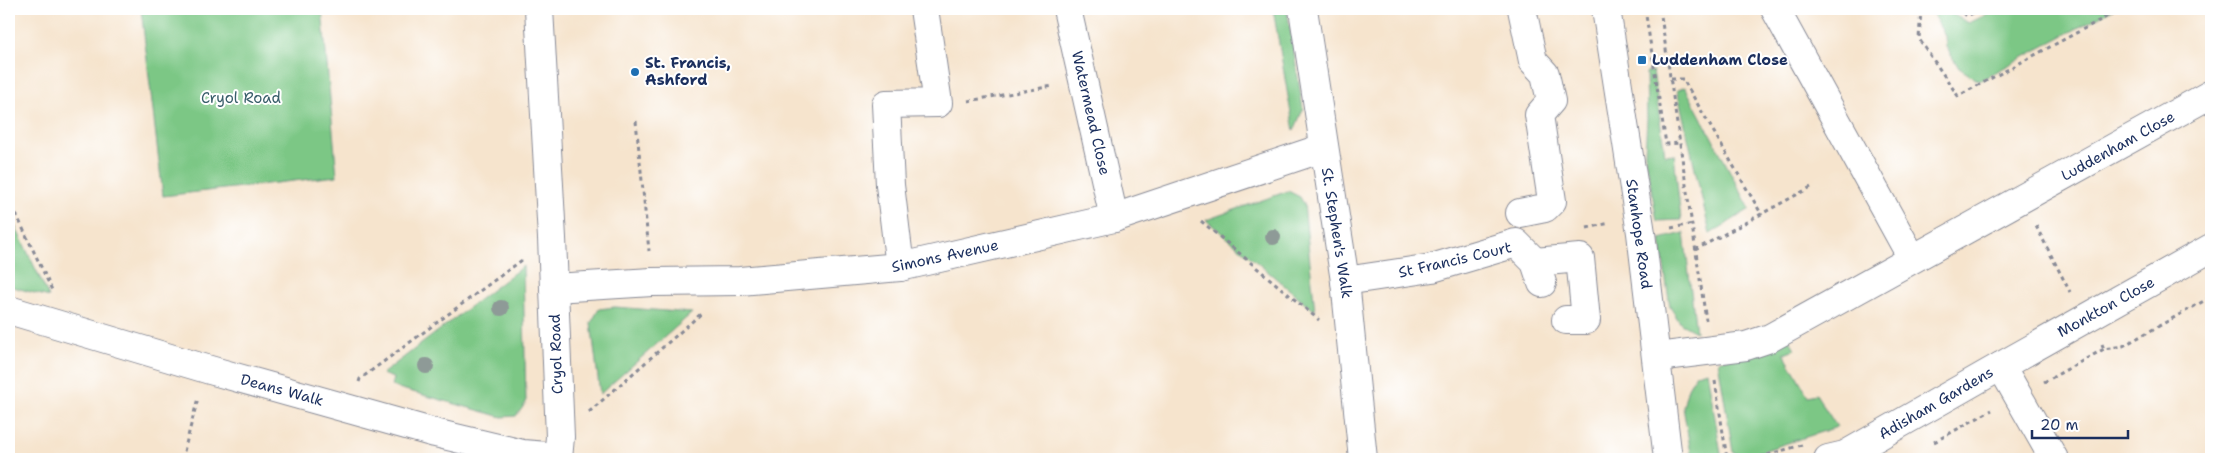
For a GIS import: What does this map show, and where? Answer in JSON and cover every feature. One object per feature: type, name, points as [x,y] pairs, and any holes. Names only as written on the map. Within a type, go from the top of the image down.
[{"type":"street","name":"Cryol Road","points":[[539,9],[552,238],[560,438],[558,458]]},
{"type":"street","points":[[900,267],[890,186],[886,104],[938,102],[924,9]]},
{"type":"street","name":"Watermead Close","points":[[1067,9],[1114,218]]},
{"type":"street","name":"St. Stephen's Walk","points":[[1303,9],[1345,281],[1363,459]]},
{"type":"street","points":[[1522,9],[1533,61],[1545,74],[1551,101],[1539,115],[1552,201],[1545,208],[1519,209],[1531,263]]},
{"type":"street","name":"Stanhope Road","points":[[1606,9],[1640,233],[1668,459]]},
{"type":"street","points":[[1775,9],[1912,258]]},
{"type":"street","name":"Luddenham Close","points":[[1656,357],[1746,346],[1770,338],[2211,94]]},
{"type":"street","name":"Simons Avenue","points":[[554,288],[652,282],[740,281],[900,267],[1114,218],[1323,148]]},
{"type":"street","name":"Monkton Close","points":[[2001,366],[2211,248]]},
{"type":"street","name":"St Francis Court","points":[[1345,281],[1432,268],[1531,263],[1580,258],[1586,320],[1566,320]]},
{"type":"street","name":"Deans Walk","points":[[9,310],[210,370],[352,408],[435,433],[523,454],[558,458]]},
{"type":"street","name":"Adisham Gardens","points":[[1828,459],[1846,455],[2001,366],[2054,459]]},
{"type":"path","points":[[1645,9],[1666,144],[1680,143]]},
{"type":"path","points":[[1660,9],[1727,459]]},
{"type":"path","points":[[1921,9],[1919,39],[1958,96],[2120,9]]},
{"type":"path","points":[[1956,9],[1967,16],[1981,9]]},
{"type":"path","points":[[1671,80],[1683,79],[1762,215]]},
{"type":"path","points":[[938,102],[949,104],[1083,81]]},
{"type":"path","points":[[636,121],[652,282]]},
{"type":"path","points":[[1695,250],[1811,187]]},
{"type":"path","points":[[2024,198],[2034,224],[2079,308],[2104,348],[2123,346],[2211,297]]},
{"type":"path","points":[[9,199],[57,300],[54,322]]},
{"type":"path","points":[[1197,218],[1321,322],[1326,340],[1352,336]]},
{"type":"path","points":[[352,408],[360,379],[552,238]]},
{"type":"path","points":[[589,412],[704,312]]},
{"type":"path","points":[[182,459],[200,391],[210,370]]},
{"type":"path","points":[[1752,459],[1806,444]]},
{"type":"green space","name":"Cryol Road","points":[[141,9],[322,9],[337,176],[163,196]]},
{"type":"green space","points":[[1273,9],[1287,9],[1303,109],[1294,131]]},
{"type":"green space","points":[[1930,9],[1942,9],[1969,23],[1998,9],[2113,9],[1979,81],[1959,68],[1946,47],[1945,36]]},
{"type":"green space","points":[[1653,71],[1665,155],[1674,154],[1681,220],[1657,221],[1645,153],[1647,119],[1646,73]]},
{"type":"green space","points":[[1685,87],[1750,209],[1710,234],[1677,90]]},
{"type":"green space","points":[[1288,191],[1300,197],[1304,204],[1315,311],[1206,220]]},
{"type":"green space","points":[[9,213],[49,297],[9,286]]},
{"type":"green space","points":[[1684,233],[1696,332],[1681,324],[1670,307],[1660,239]]},
{"type":"green space","points":[[523,266],[526,403],[516,416],[502,417],[391,386],[393,378],[382,374]]},
{"type":"green space","points":[[615,307],[692,313],[600,394],[591,323],[599,309]]},
{"type":"green space","points":[[1790,340],[1795,349],[1784,353],[1808,396],[1816,394],[1837,427],[1744,457],[1733,452],[1718,361]]},
{"type":"green space","points":[[1707,371],[1722,459],[1692,459],[1683,407],[1688,388],[1696,374]]},
{"type":"place","name":"Luddenham Close","points":[[1642,60]]},
{"type":"place","name":"St. Francis, Ashford","points":[[635,72]]}]
